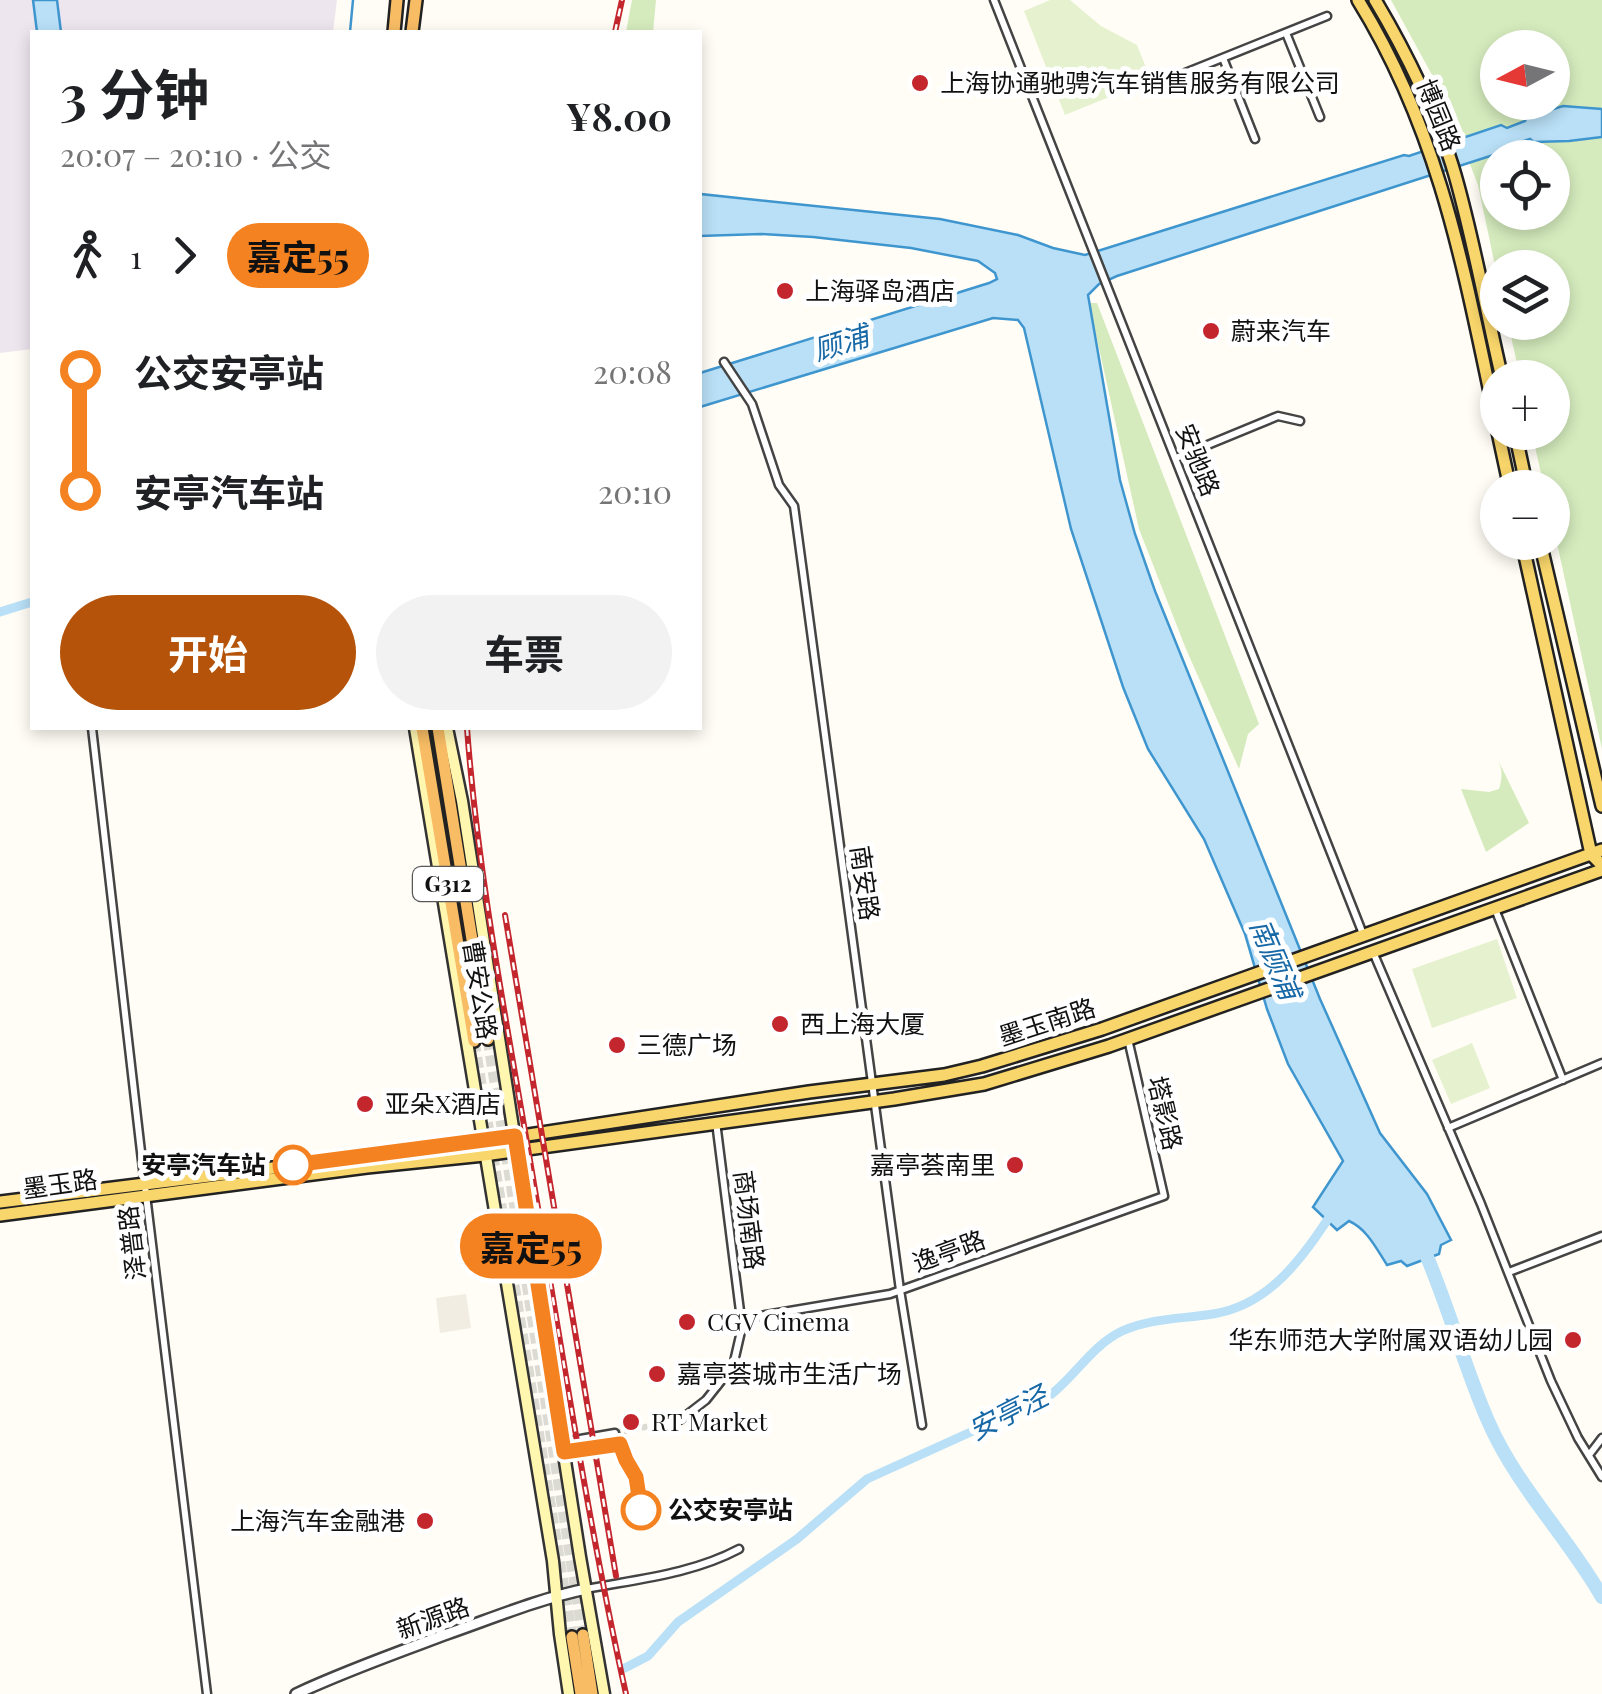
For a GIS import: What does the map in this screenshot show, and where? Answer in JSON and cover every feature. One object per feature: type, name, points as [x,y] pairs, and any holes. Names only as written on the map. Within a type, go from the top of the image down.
[{"type":"highway","points":[[394,30],[398,0]]},
{"type":"highway","points":[[412,30],[416,0]]},
{"type":"highway","name":"曹安公路","points":[[422,730],[481,1040],[438,730]]},
{"type":"highway","points":[[581,1694],[578,1636],[592,1694]]},
{"type":"main road","name":"博园路","points":[[1358,0],[1397,72],[1438,175],[1482,360]]},
{"type":"main road","name":"博园路","points":[[1375,0],[1399,44],[1455,174],[1498,360]]},
{"type":"main road","points":[[1526,560],[1602,868]]},
{"type":"main road","points":[[1544,560],[1602,806]]},
{"type":"main road","name":"曹安公路","points":[[414,730],[556,1595]]},
{"type":"main road","name":"曹安公路","points":[[447,730],[462,801],[604,1694]]},
{"type":"main road","name":"墨玉南路","points":[[483,1148],[982,1066],[1089,1034],[1596,852]]},
{"type":"main road","name":"墨玉南路","points":[[516,1143],[716,1122],[984,1084],[1068,1060],[1602,868]]},
{"type":"main road","name":"墨玉路","points":[[0,1202],[145,1189],[483,1148]]},
{"type":"main road","name":"墨玉路","points":[[0,1215],[145,1189]]},
{"type":"main road","points":[[556,1595],[569,1694]]},
{"type":"street","name":"安驰路","points":[[994,0],[1363,935]]},
{"type":"street","points":[[1170,79],[1326,16]]},
{"type":"street","points":[[1286,33],[1320,117]]},
{"type":"street","points":[[1224,58],[1255,139]]},
{"type":"street","name":"南安路","points":[[724,362],[747,395],[779,485],[794,506],[900,1290],[922,1425]]},
{"type":"street","points":[[1176,458],[1278,416],[1300,421]]},
{"type":"street","name":"泽普路","points":[[92,730],[207,1694]]},
{"type":"street","points":[[1494,908],[1563,1080]]},
{"type":"street","points":[[1372,951],[1510,1272],[1551,1380],[1602,1477]]},
{"type":"street","name":"塔影路","points":[[1128,1039],[1164,1196]]},
{"type":"street","points":[[1448,1128],[1602,1063]]},
{"type":"street","name":"商场南路","points":[[680,1420],[706,1400],[733,1366],[742,1319],[716,1122]]},
{"type":"street","name":"逸亭路","points":[[742,1319],[900,1290],[1164,1196]]},
{"type":"street","points":[[1510,1272],[1602,1236]]},
{"type":"street","points":[[562,1442],[614,1433]]},
{"type":"street","points":[[1589,1455],[1602,1438]]},
{"type":"street","points":[[586,1588],[700,1567],[739,1549]]},
{"type":"street","name":"新源路","points":[[296,1694],[353,1668],[556,1595],[586,1588]]},
{"type":"shaded area","points":[[0,0],[337,0],[333,30],[30,30],[30,349],[0,353]]},
{"type":"shaded area","points":[[466,1294],[471,1328],[440,1333],[436,1298]]},
{"type":"green space","points":[[632,0],[656,0],[653,30],[626,30]]},
{"type":"green space","points":[[1050,0],[1070,0],[1101,26],[1137,45],[1151,80],[1065,115],[1024,11]]},
{"type":"green space","points":[[1391,0],[1602,0],[1602,749],[1561,560],[1570,560],[1570,470],[1540,470],[1536,450],[1570,450],[1570,360],[1516,360],[1512,340],[1570,340],[1570,250],[1492,250],[1488,230],[1570,230],[1570,140],[1480,140],[1480,194],[1443,95]]},
{"type":"green space","points":[[1089,303],[1097,303],[1259,724],[1248,734],[1239,769],[1139,529]]},
{"type":"green space","points":[[1498,760],[1529,823],[1486,852],[1461,789],[1499,789],[1502,775]]},
{"type":"green space","points":[[1497,939],[1517,998],[1432,1028],[1412,969]]},
{"type":"green space","points":[[1472,1043],[1490,1088],[1451,1104],[1432,1060]]},
{"type":"water","points":[[33,0],[57,0],[61,30],[37,30]]},
{"type":"water","points":[[1570,107],[1602,109],[1602,137],[1570,141],[1480,140],[1480,159],[1117,276],[1099,284],[1088,295],[1120,480],[1155,591],[1320,999],[1380,1133],[1427,1194],[1451,1240],[1441,1245],[1439,1254],[1407,1266],[1401,1261],[1387,1265],[1361,1229],[1349,1221],[1337,1230],[1313,1207],[1343,1161],[1288,1064],[1245,934],[1204,839],[1148,749],[1123,687],[1071,529],[1024,328],[1018,320],[993,318],[702,406],[702,372],[989,283],[997,279],[995,273],[978,261],[911,248],[813,237],[702,236],[702,194],[940,219],[1018,235],[1085,255],[1501,125],[1507,128],[1525,121],[1570,120]]},
{"type":"waterway","points":[[350,30],[353,0]]},
{"type":"waterway","name":"顾浦","points":[[0,612],[30,603]]},
{"type":"waterway","name":"安亭泾","points":[[625,1668],[648,1656],[678,1622],[797,1539],[867,1479],[1048,1397],[1101,1345],[1122,1331],[1155,1321],[1213,1314],[1251,1301],[1283,1277],[1332,1213]]},
{"type":"waterway","name":"南顾浦","points":[[1421,1243],[1500,1446],[1602,1597]]},
{"type":"tunnel","points":[[488,1039],[583,1635]]},
{"type":"tunnel","points":[[474,1041],[572,1637]]},
{"type":"tunnel","points":[[615,1433],[680,1420]]},
{"type":"railway","points":[[615,30],[622,0]]},
{"type":"railway","points":[[467,730],[478,841],[495,953],[588,1501],[626,1694]]},
{"type":"railway","points":[[505,915],[616,1576]]},
{"type":"bus line","name":"嘉定55","points":[[293,1165],[515,1136],[564,1452],[620,1444],[636,1477],[641,1510]]},
{"type":"place","name":"上海协通驰骋汽车销售服务有限公司","points":[[920,83]]},
{"type":"place","name":"上海驿岛酒店","points":[[785,291]]},
{"type":"place","name":"蔚来汽车","points":[[1211,331]]},
{"type":"place","name":"西上海大厦","points":[[780,1024]]},
{"type":"place","name":"三德广场","points":[[617,1045]]},
{"type":"place","name":"亚朵X酒店","points":[[365,1104]]},
{"type":"place","name":"安亭汽车站","points":[[293,1165]]},
{"type":"place","name":"嘉亭荟南里","points":[[1015,1165]]},
{"type":"place","name":"CGV Cinema","points":[[687,1322]]},
{"type":"place","name":"华东师范大学附属双语幼儿园","points":[[1573,1340]]},
{"type":"place","name":"嘉亭荟城市生活广场","points":[[657,1374]]},
{"type":"place","name":"RT Market","points":[[631,1422]]},
{"type":"place","name":"公交安亭站","points":[[641,1510]]},
{"type":"place","name":"上海汽车金融港","points":[[425,1521]]}]
